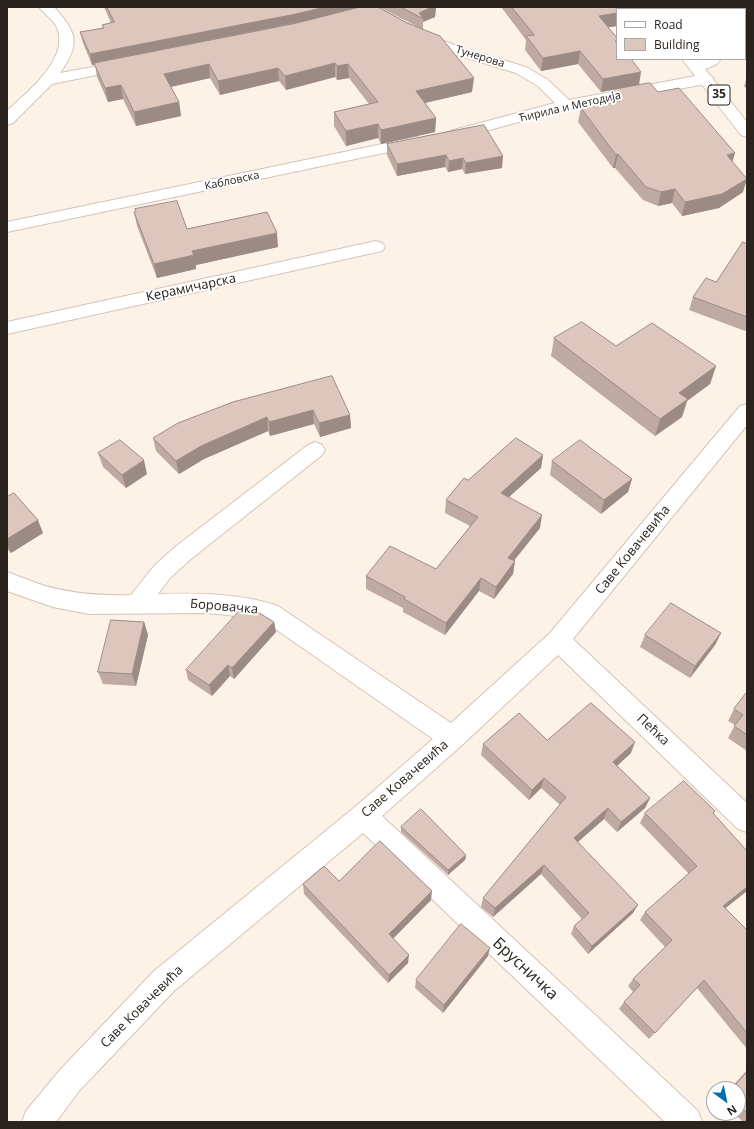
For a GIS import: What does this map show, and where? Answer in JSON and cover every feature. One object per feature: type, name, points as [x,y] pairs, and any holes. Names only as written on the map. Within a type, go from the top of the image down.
[{"type":"street","points":[[7,120],[48,80],[63,55],[66,46],[66,35],[64,28],[46,7]]},
{"type":"street","name":"Тунерова","points":[[406,29],[452,49],[521,70],[546,85],[566,105]]},
{"type":"street","points":[[693,63],[709,60]]},
{"type":"street","points":[[48,80],[142,61]]},
{"type":"street","name":"35","points":[[693,63],[747,132]]},
{"type":"street","name":"Ћирила и Методија","points":[[444,137],[566,105],[706,79]]},
{"type":"street","name":"Кабловска","points":[[7,227],[444,137]]},
{"type":"street","name":"Керамичарска","points":[[7,328],[376,248]]},
{"type":"street","name":"Саве Ковачевића","points":[[38,1122],[69,1081],[164,982],[364,816],[452,738],[558,640],[747,411]]},
{"type":"street","points":[[138,603],[162,572],[183,553],[315,450]]},
{"type":"street","name":"Боровачка","points":[[7,581],[34,593],[67,601],[100,605],[138,603],[220,604],[249,607],[270,613],[452,738]]},
{"type":"street","name":"Пећка","points":[[558,640],[747,820]]},
{"type":"street","name":"Брусничка","points":[[364,816],[687,1122]]},
{"type":"building","points":[[107,7],[326,7],[90,54],[80,32],[104,28],[102,25],[114,22]]},
{"type":"building","points":[[360,7],[378,7],[407,23],[440,36],[474,78],[416,91],[436,118],[381,130],[378,124],[346,131],[334,112],[378,102],[348,64],[337,66],[335,63],[285,76],[278,68],[218,81],[209,64],[164,74],[179,102],[134,112],[121,85],[105,88],[94,63],[297,23]]},
{"type":"building","points":[[401,7],[432,7],[419,13],[424,19]]},
{"type":"building","points":[[512,7],[615,7],[616,13],[599,16],[616,37],[616,60],[632,60],[641,72],[603,79],[580,51],[543,58],[526,36],[534,35]]},
{"type":"building","points":[[732,7],[747,7],[746,23],[746,8]]},
{"type":"building","points":[[650,83],[658,92],[679,88],[735,153],[727,155],[747,179],[722,194],[685,202],[675,189],[661,192],[646,187],[618,154],[616,155],[581,108],[620,101],[611,90]]},
{"type":"building","points":[[484,125],[503,156],[466,163],[463,158],[449,161],[446,155],[397,164],[387,144]]},
{"type":"building","points":[[177,201],[187,229],[267,212],[277,233],[192,251],[194,255],[154,264],[134,212],[136,211],[135,209]]},
{"type":"building","points":[[743,242],[747,244],[747,317],[693,297],[706,278],[716,282]]},
{"type":"building","points":[[582,322],[616,346],[652,323],[716,366],[679,393],[688,399],[660,419],[554,338]]},
{"type":"building","points":[[332,376],[350,415],[319,423],[313,410],[269,422],[267,417],[201,446],[176,461],[153,438],[178,423],[233,402]]},
{"type":"building","points":[[516,438],[543,455],[501,493],[542,515],[508,558],[515,561],[496,587],[481,578],[446,623],[404,599],[405,597],[366,576],[390,546],[436,569],[478,517],[446,500],[464,478],[468,480]]},
{"type":"building","points":[[120,440],[144,460],[122,475],[98,453]]},
{"type":"building","points":[[580,440],[632,479],[604,500],[552,461]]},
{"type":"building","points":[[14,493],[38,520],[7,539],[7,497]]},
{"type":"building","points":[[671,603],[721,633],[695,666],[645,635]]},
{"type":"building","points":[[242,608],[256,611],[274,622],[232,668],[228,665],[209,685],[186,670]]},
{"type":"building","points":[[111,620],[144,622],[132,674],[98,672]]},
{"type":"building","points":[[747,692],[747,735],[734,726],[743,715],[734,709]]},
{"type":"building","points":[[591,703],[635,742],[613,762],[650,798],[621,822],[608,808],[574,838],[638,905],[592,946],[574,926],[589,913],[544,865],[495,908],[483,898],[566,797],[544,778],[532,790],[483,744],[519,713],[547,740]]},
{"type":"building","points":[[684,781],[715,811],[713,813],[747,851],[747,887],[723,906],[747,930],[747,1033],[704,980],[655,1033],[624,1002],[640,985],[633,979],[672,940],[645,912],[697,866],[645,813]]},
{"type":"building","points":[[421,809],[466,855],[448,870],[401,827]]},
{"type":"building","points":[[380,841],[432,891],[389,934],[409,955],[389,975],[303,884],[324,866],[339,881]]},
{"type":"building","points":[[461,924],[490,948],[444,1005],[416,980]]},
{"type":"building","points":[[747,1072],[747,1113],[746,1081],[739,1081]]}]
